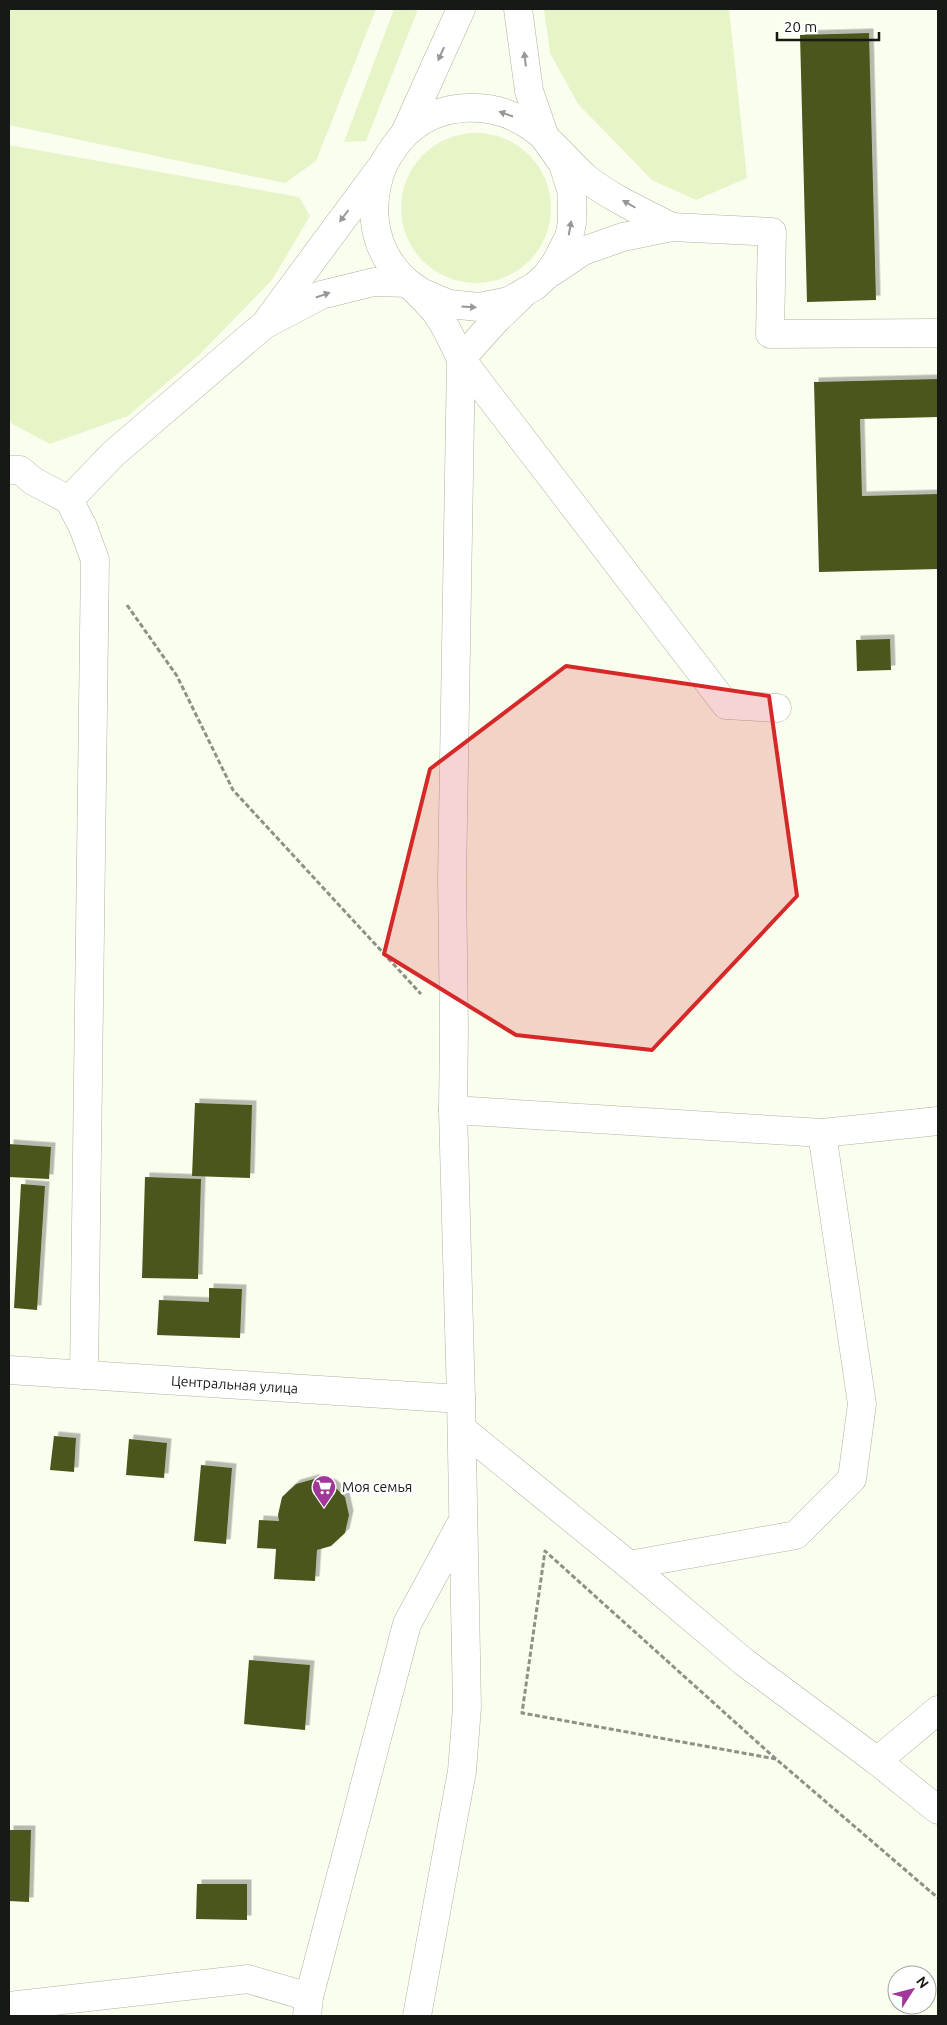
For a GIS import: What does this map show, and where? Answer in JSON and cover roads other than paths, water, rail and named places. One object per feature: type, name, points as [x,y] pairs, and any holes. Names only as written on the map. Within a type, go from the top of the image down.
[{"type":"street","points":[[264,325],[404,135],[460,9]]},
{"type":"street","points":[[518,9],[529,91],[546,140],[563,164],[570,186],[573,208],[569,237],[555,264],[546,276]]},
{"type":"street","points":[[404,135],[430,117],[461,108],[476,107],[508,114],[535,129],[587,178],[628,204],[672,227]]},
{"type":"street","points":[[384,163],[374,194],[376,227],[387,258],[436,312],[461,359],[726,705],[777,708]]},
{"type":"street","points":[[416,2016],[462,1770],[467,1707],[462,1520],[462,1399],[453,1110],[452,879],[461,359],[495,321],[523,294],[583,251],[624,237],[672,227],[772,232],[770,334],[938,333]]},
{"type":"street","points":[[69,500],[113,454],[264,325],[321,295],[374,282],[408,283],[434,299],[464,307],[494,305],[509,301],[523,294]]},
{"type":"street","points":[[12,465],[34,481],[69,500],[83,527],[95,560],[84,1375]]},
{"type":"street","points":[[453,1110],[822,1133],[938,1121]]},
{"type":"street","points":[[629,1565],[796,1535],[852,1479],[862,1404],[822,1133]]},
{"type":"street","name":"Центральная улица","points":[[9,1370],[462,1399]]},
{"type":"street","points":[[462,1429],[629,1565],[744,1662],[877,1761],[938,1810]]},
{"type":"street","points":[[9,2006],[248,1980],[308,2007],[407,1624],[462,1520]]},
{"type":"street","points":[[877,1761],[938,1710]]},
{"type":"place","name":"Моя семья","points":[[324,1508]]}]
